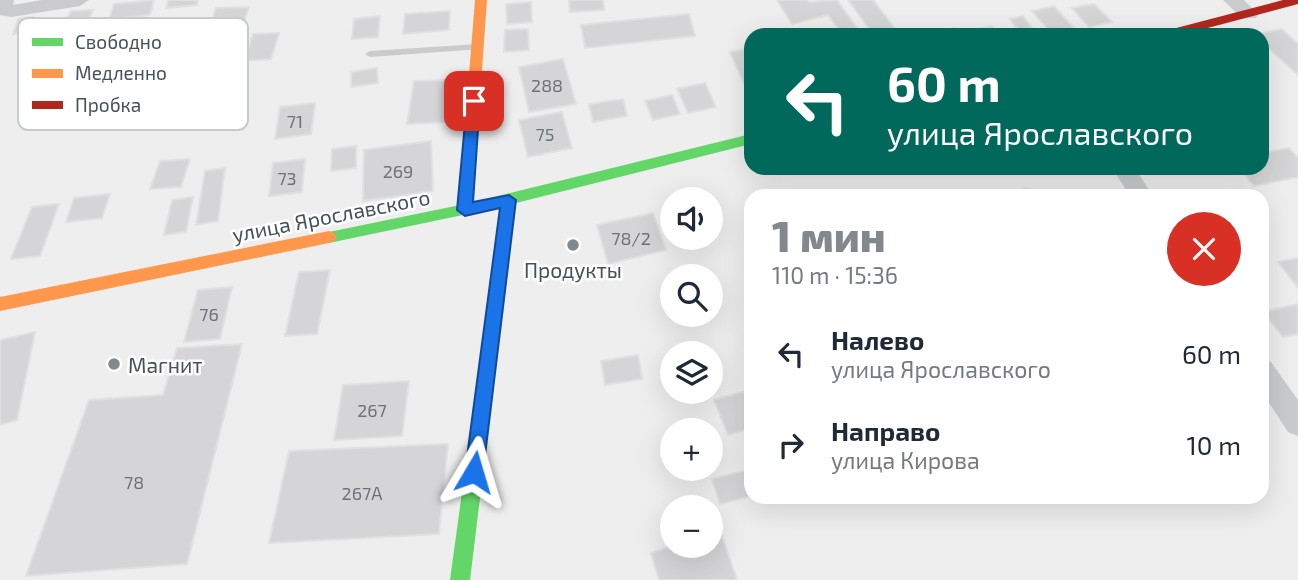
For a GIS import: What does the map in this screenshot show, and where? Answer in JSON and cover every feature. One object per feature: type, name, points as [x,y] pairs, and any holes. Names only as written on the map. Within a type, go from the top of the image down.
[{"type":"street","points":[[5,0],[2,9],[11,11],[80,0]]},
{"type":"street","points":[[465,210],[481,0]]},
{"type":"street","points":[[1232,0],[1249,14]]},
{"type":"street","points":[[1193,28],[1298,0]]},
{"type":"street","name":"улица Ярославского","points":[[0,304],[465,210],[744,141]]},
{"type":"street","points":[[460,580],[509,200]]},
{"type":"street","points":[[1269,380],[1298,423]]},
{"type":"lane","points":[[370,54],[478,47]]},
{"type":"building","points":[[154,0],[150,15],[109,18],[114,4]]},
{"type":"building","points":[[168,0],[198,0],[197,5],[166,8]]},
{"type":"building","points":[[569,0],[603,0],[604,10],[570,12]]},
{"type":"building","points":[[777,0],[837,0],[857,28],[838,28],[828,15],[792,24]]},
{"type":"building","points":[[848,0],[873,0],[895,28],[869,28]]},
{"type":"building","points":[[531,2],[532,22],[507,24],[506,4]]},
{"type":"building","points":[[1094,4],[1112,22],[1089,27],[1072,8]]},
{"type":"building","points":[[1054,6],[1074,28],[1047,28],[1032,11]]},
{"type":"building","points":[[249,7],[245,18],[213,18],[216,8]]},
{"type":"building","points":[[93,10],[89,18],[68,18],[71,11]]},
{"type":"building","points":[[450,11],[449,30],[403,34],[405,14]]},
{"type":"building","points":[[689,14],[695,36],[585,48],[581,25]]},
{"type":"building","points":[[380,16],[378,37],[352,39],[354,19]]},
{"type":"building","points":[[1023,16],[1032,28],[1017,28],[1010,19]]},
{"type":"building","points":[[18,19],[18,33],[13,34]]},
{"type":"building","points":[[528,29],[529,50],[504,52],[505,30]]},
{"type":"building","points":[[1282,29],[1298,44],[1298,75],[1269,48],[1269,32]]},
{"type":"building","points":[[279,33],[271,59],[248,61],[248,49],[253,34]]},
{"type":"building","points":[[744,49],[744,84],[730,52]]},
{"type":"building","points":[[563,59],[576,104],[529,112],[519,67]]},
{"type":"building","points":[[377,68],[378,83],[351,87],[351,72]]},
{"type":"building","points":[[449,80],[444,122],[407,124],[414,81]]},
{"type":"building","points":[[705,83],[716,107],[688,113],[677,89]]},
{"type":"building","points":[[672,95],[680,114],[653,120],[645,101]]},
{"type":"building","points":[[623,99],[627,116],[593,122],[589,104]]},
{"type":"building","points":[[315,103],[311,134],[275,139],[280,107]]},
{"type":"building","points":[[562,112],[572,148],[528,157],[519,120]]},
{"type":"building","points":[[431,141],[433,191],[363,201],[364,150]]},
{"type":"building","points":[[356,146],[356,168],[331,171],[332,149]]},
{"type":"building","points":[[1289,148],[1298,158],[1298,177],[1254,186],[1245,175],[1269,175],[1269,152]]},
{"type":"building","points":[[190,159],[181,187],[150,189],[160,161]]},
{"type":"building","points":[[305,159],[302,192],[269,196],[273,163]]},
{"type":"building","points":[[225,168],[218,221],[196,225],[205,171]]},
{"type":"building","points":[[110,194],[102,218],[66,222],[74,198]]},
{"type":"building","points":[[193,197],[186,232],[164,235],[172,200]]},
{"type":"building","points":[[59,204],[40,256],[11,259],[32,207]]},
{"type":"building","points":[[653,213],[660,233],[660,250],[666,250],[608,264],[597,225]]},
{"type":"building","points":[[1298,258],[1298,288],[1278,262]]},
{"type":"building","points":[[330,270],[317,334],[285,336],[299,272]]},
{"type":"building","points":[[232,287],[220,339],[184,342],[198,290]]},
{"type":"building","points":[[1298,304],[1298,334],[1283,337],[1269,320],[1269,311]]},
{"type":"building","points":[[35,332],[17,420],[0,425],[0,340]]},
{"type":"building","points":[[242,344],[187,564],[26,576],[89,400],[163,395],[177,348]]},
{"type":"building","points":[[638,355],[642,379],[605,385],[601,361]]},
{"type":"building","points":[[409,381],[402,436],[334,440],[343,385]]},
{"type":"building","points":[[744,392],[744,430],[728,435],[716,404],[723,404],[723,397]]},
{"type":"building","points":[[448,444],[439,534],[269,543],[289,451]]},
{"type":"building","points":[[744,471],[744,498],[723,503],[723,495],[717,495],[713,481],[723,481],[723,476]]},
{"type":"building","points":[[723,539],[737,580],[659,580],[651,553],[660,550],[660,558],[723,558]]},
{"type":"traffic: fast","points":[[329,237],[465,210],[744,141]]},
{"type":"traffic: fast","points":[[460,580],[509,200]]},
{"type":"traffic: slow","points":[[465,210],[481,0]]},
{"type":"traffic: slow","points":[[0,304],[329,237]]},
{"type":"traffic: jam","points":[[1192,28],[1298,0]]},
{"type":"place","name":"Продукты","points":[[573,245]]},
{"type":"place","name":"Магнит","points":[[114,364]]},
{"type":"route","points":[[474,101],[465,210],[509,200],[474,472]]}]
